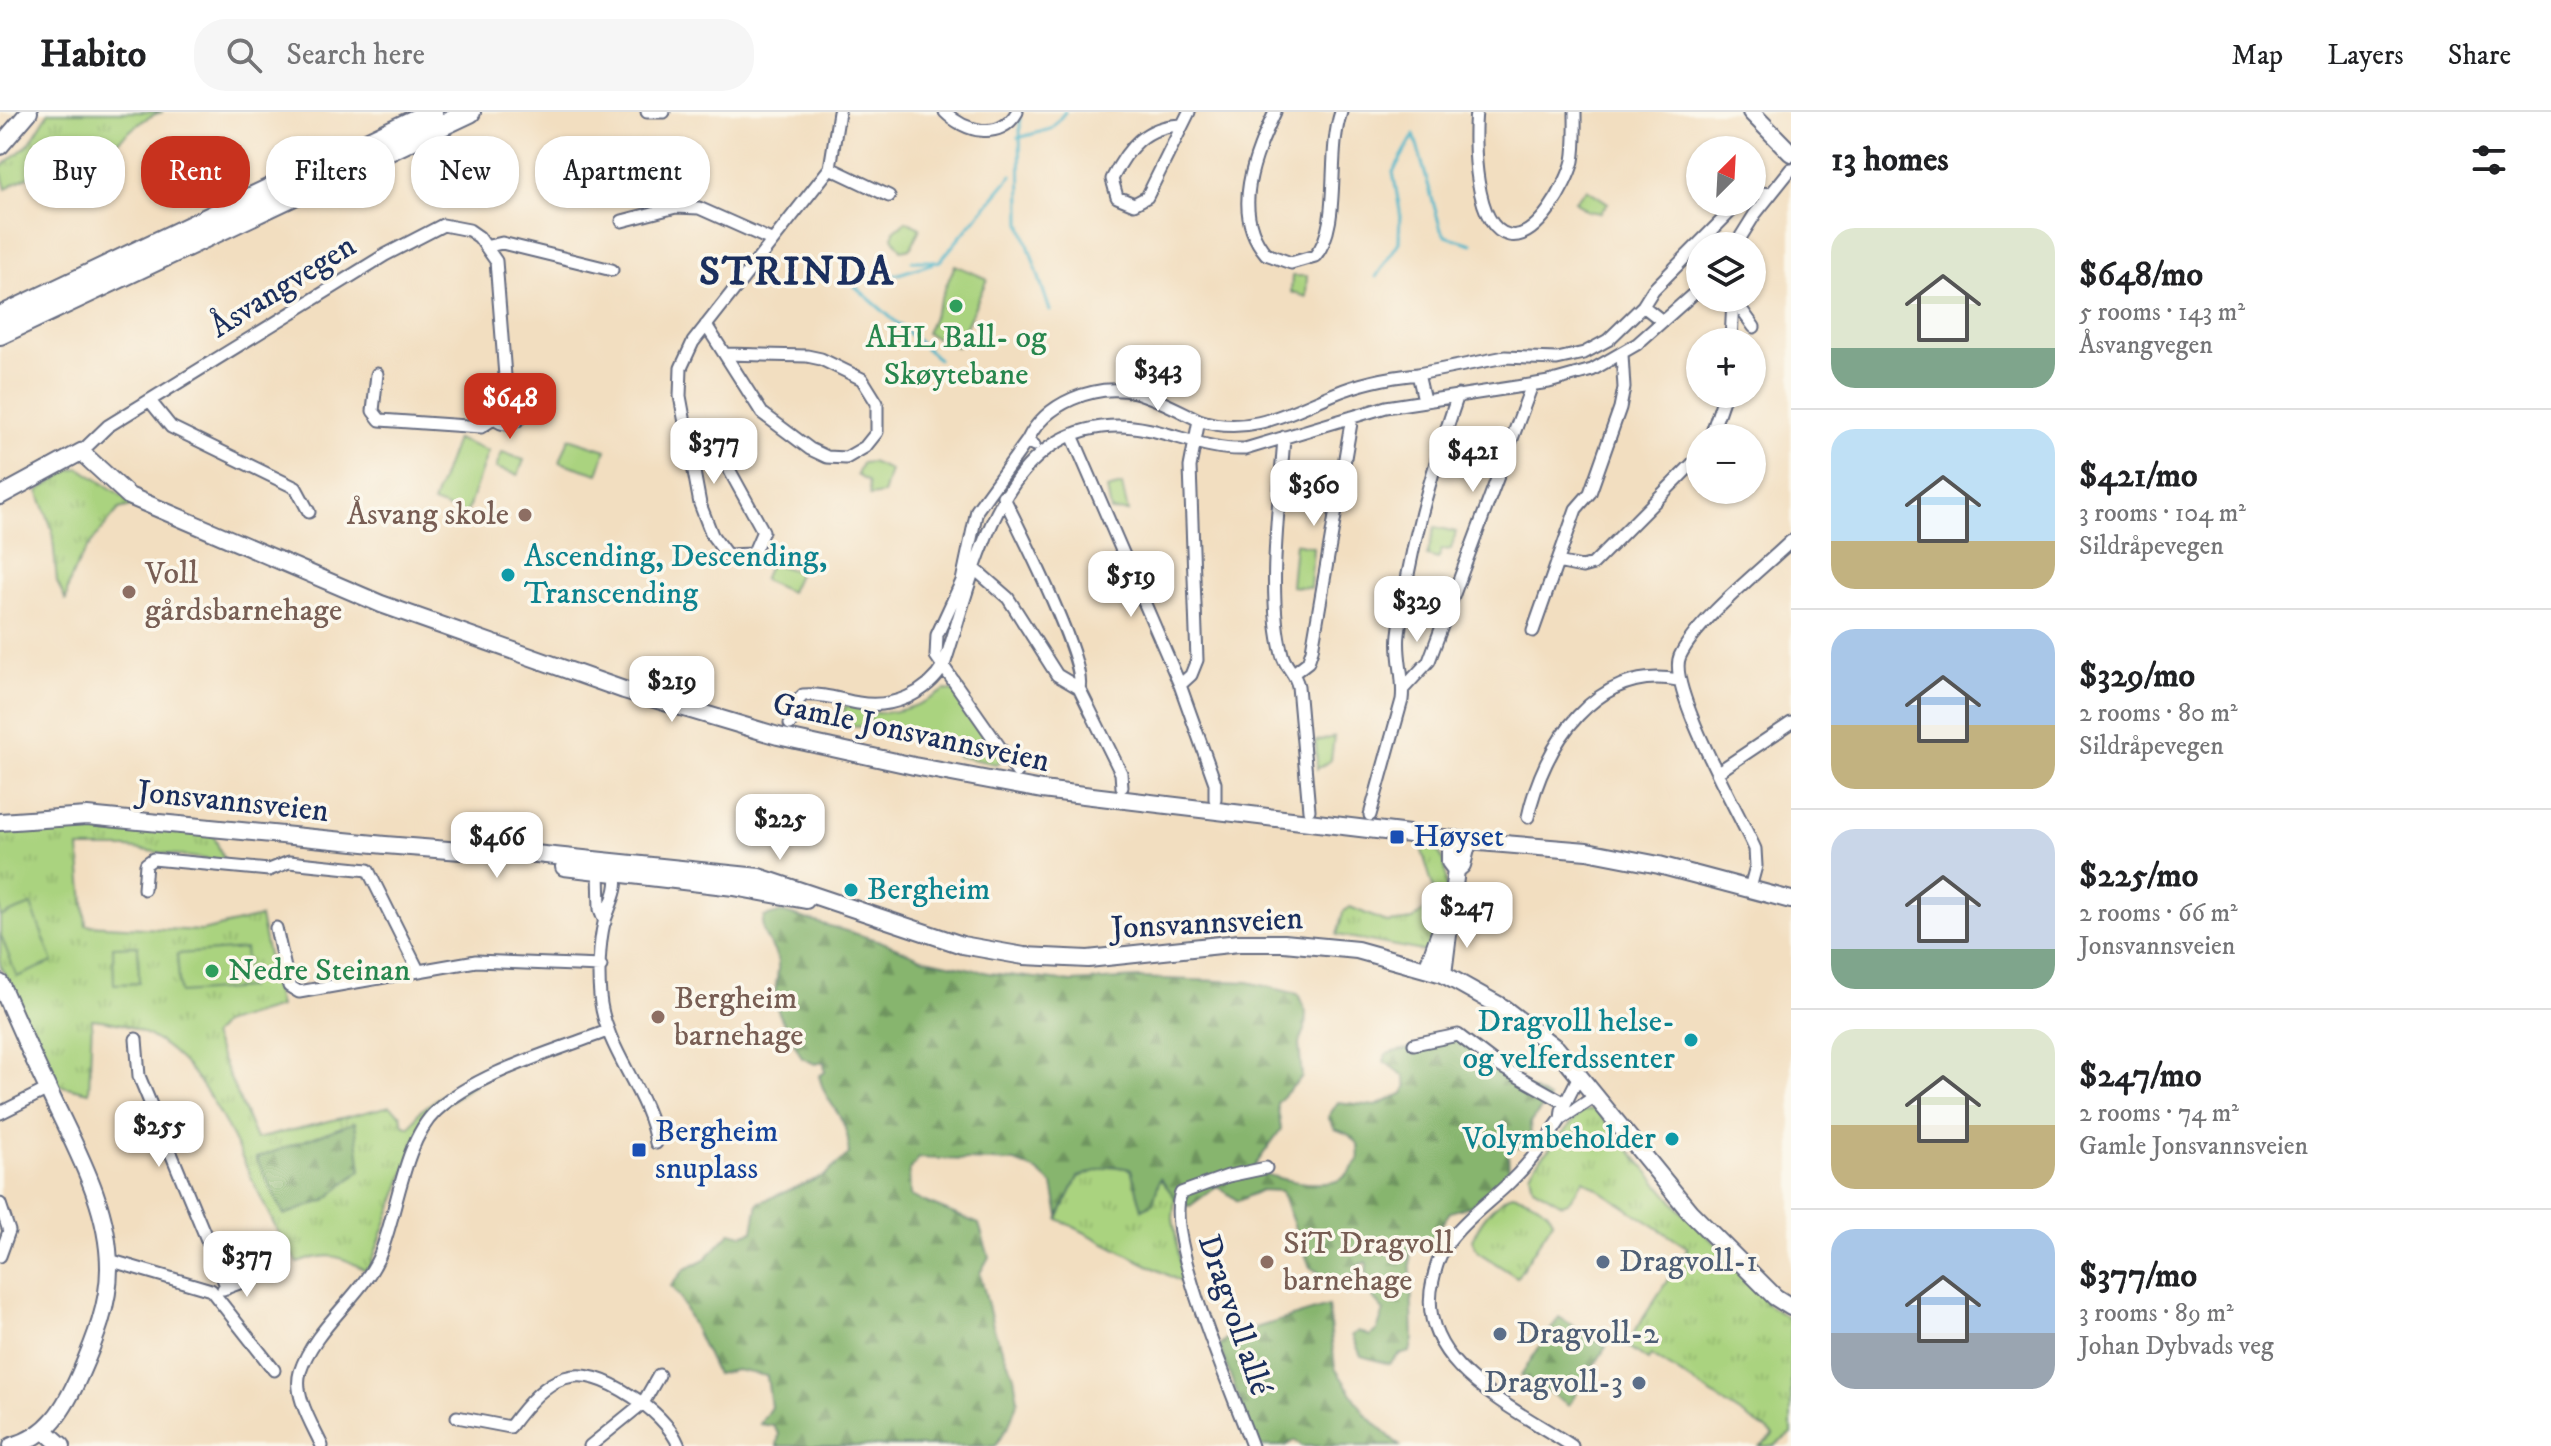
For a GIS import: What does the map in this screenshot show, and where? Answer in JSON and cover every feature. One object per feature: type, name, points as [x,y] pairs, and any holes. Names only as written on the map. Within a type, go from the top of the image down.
[{"type":"highway","points":[[0,317],[432,112]]},
{"type":"highway","points":[[0,334],[470,112]]},
{"type":"main road","points":[[0,146],[29,112]]},
{"type":"main road","points":[[1751,112],[1791,153]]},
{"type":"main road","points":[[0,496],[81,452]]},
{"type":"main road","name":"Gamle Jonsvannsveien","points":[[81,452],[129,496],[381,604],[624,690],[739,725],[914,766],[1030,788],[1450,839],[1587,851],[1791,900]]},
{"type":"main road","name":"Jonsvannsveien","points":[[0,822],[87,816],[461,851],[475,857],[609,869],[759,877],[806,890],[820,898],[962,945],[1024,956],[1088,959],[1239,943],[1284,943],[1357,950],[1435,972],[1523,1021],[1557,1049],[1580,1074],[1690,1212],[1763,1281],[1775,1297],[1791,1307]]},
{"type":"main road","points":[[1450,839],[1450,862],[1456,870]]},
{"type":"main road","points":[[1435,972],[1439,935],[1446,929],[1456,870],[1462,865],[1468,841]]},
{"type":"main road","points":[[0,983],[95,1195],[109,1260],[106,1303],[92,1345],[67,1400],[45,1431],[12,1446]]},
{"type":"main road","name":"Jonsvannsveien","points":[[1763,1281],[1791,1296]]},
{"type":"main road","points":[[45,1431],[62,1446]]},
{"type":"street","points":[[647,112],[664,112]]},
{"type":"street","points":[[687,433],[720,453],[748,500],[763,531],[753,554],[727,555],[712,535],[700,504],[680,396],[681,368],[693,342],[830,168],[839,112]]},
{"type":"street","points":[[945,112],[960,125],[975,131],[1005,125],[1017,112]]},
{"type":"street","points":[[1182,125],[1161,127],[1139,138],[1112,179],[1117,197],[1134,204],[1147,197],[1189,112]]},
{"type":"street","points":[[1275,112],[1254,166],[1248,218],[1266,254],[1291,263],[1311,259],[1327,239],[1331,225],[1332,158],[1341,112]]},
{"type":"street","points":[[1476,112],[1474,146],[1481,192],[1495,226],[1508,235],[1524,235],[1536,224],[1568,177],[1573,158],[1575,112]]},
{"type":"street","points":[[830,168],[889,196]]},
{"type":"street","points":[[1744,232],[1791,169]]},
{"type":"street","points":[[1766,194],[1770,194]]},
{"type":"street","points":[[622,221],[676,207],[699,208],[771,240]]},
{"type":"street","points":[[1017,772],[940,660],[937,635],[962,581],[977,510],[1037,424],[1061,404],[1104,391],[1127,391],[1153,398],[1199,420],[1244,426],[1277,419],[1371,381],[1445,371],[1505,357],[1557,359],[1584,353],[1608,340],[1726,216]]},
{"type":"street","name":"Åsvangvegen","points":[[81,452],[108,426],[430,229],[455,226],[479,237],[489,246],[502,243],[612,270]]},
{"type":"street","points":[[489,246],[496,261],[506,389]]},
{"type":"street","points":[[790,724],[795,704],[803,695],[863,704],[899,700],[919,692],[940,660],[1003,496],[1020,472],[1044,450],[1072,435],[1120,426],[1245,449],[1352,417],[1424,400],[1532,385],[1581,374],[1622,354],[1686,299]]},
{"type":"street","points":[[1643,306],[1661,320]]},
{"type":"street","points":[[1743,312],[1754,327]]},
{"type":"street","points":[[706,325],[762,413],[810,449],[827,457],[846,458],[865,447],[877,432],[877,403],[862,379],[821,359],[807,356],[727,354]]},
{"type":"street","points":[[1533,631],[1576,509],[1590,493],[1620,408],[1624,388],[1622,354]]},
{"type":"street","points":[[377,374],[373,411],[380,420],[481,427],[495,418]]},
{"type":"street","points":[[1418,374],[1424,400]]},
{"type":"street","points":[[1404,688],[1429,661],[1532,385]]},
{"type":"street","points":[[506,389],[513,390],[523,400],[523,414],[510,424],[495,418],[490,404],[493,397],[506,389]]},
{"type":"street","points":[[1370,815],[1404,688],[1397,650],[1407,575],[1432,472],[1458,395]]},
{"type":"street","points":[[150,401],[171,427],[296,488],[309,512]]},
{"type":"street","points":[[1295,672],[1308,662],[1312,650],[1352,417]]},
{"type":"street","points":[[1180,685],[1195,666],[1190,500],[1194,442],[1199,420]]},
{"type":"street","points":[[1072,435],[1180,685],[1215,783],[1215,799]]},
{"type":"street","points":[[1284,437],[1277,601],[1282,656],[1295,672],[1309,810]]},
{"type":"street","points":[[1027,441],[1044,450]]},
{"type":"street","points":[[1557,562],[1582,567],[1593,564],[1686,470]]},
{"type":"street","points":[[1003,496],[1081,673],[1079,688]]},
{"type":"street","points":[[1750,888],[1756,866],[1755,849],[1678,680],[1679,658],[1696,634],[1791,541]]},
{"type":"street","points":[[976,570],[1008,598],[1057,675],[1079,688],[1121,773],[1122,787]]},
{"type":"street","points":[[1528,817],[1535,785],[1583,707],[1609,688],[1656,675],[1678,680]]},
{"type":"street","points":[[1718,772],[1791,723]]},
{"type":"street","points":[[144,889],[146,864],[153,859],[269,870],[289,862],[368,870],[418,970]]},
{"type":"street","points":[[605,922],[600,909],[609,869]]},
{"type":"street","points":[[609,869],[611,910],[605,922],[599,991],[607,1031],[652,1116],[656,1143]]},
{"type":"street","points":[[276,928],[289,986],[293,991],[336,987],[418,970],[492,960],[601,966]]},
{"type":"street","points":[[322,1446],[302,1399],[299,1375],[308,1355],[378,1259],[417,1140],[435,1111],[474,1085],[607,1031]]},
{"type":"street","points":[[1414,1044],[1458,1035],[1496,1064],[1560,1100]]},
{"type":"street","points":[[136,1039],[139,1076],[227,1288]]},
{"type":"street","points":[[1561,1119],[1562,1110],[1580,1074]]},
{"type":"street","points":[[0,1113],[48,1089]]},
{"type":"street","points":[[1572,1446],[1461,1371],[1440,1342],[1431,1317],[1430,1290],[1439,1255],[1468,1219],[1512,1180],[1561,1119],[1597,1095]]},
{"type":"street","name":"Dragvoll allé","points":[[1252,1446],[1189,1269],[1176,1214],[1181,1193],[1228,1176],[1266,1168]]},
{"type":"street","points":[[0,1204],[9,1231],[0,1256]]},
{"type":"street","points":[[109,1260],[211,1290],[227,1288],[275,1270]]},
{"type":"street","points":[[211,1290],[274,1370]]},
{"type":"street","points":[[457,1417],[510,1427],[530,1400],[564,1378],[586,1373],[610,1382],[643,1403],[675,1434],[679,1446]]},
{"type":"street","points":[[590,1446],[643,1403],[659,1375]]},
{"type":"green space","points":[[49,112],[163,112],[143,121],[125,136],[34,136]]},
{"type":"green space","points":[[24,148],[24,179],[6,189],[0,168]]},
{"type":"green space","points":[[1587,189],[1608,203],[1600,213],[1587,211],[1575,201]]},
{"type":"green space","points":[[906,221],[920,228],[911,248],[901,250],[893,237],[894,231]]},
{"type":"green space","name":"AHL Ball- og Skøytebane","points":[[955,265],[987,279],[957,347],[926,333]]},
{"type":"green space","points":[[1292,276],[1307,276],[1306,297],[1291,292]]},
{"type":"green space","points":[[506,397],[515,406],[506,415],[497,406]]},
{"type":"green space","points":[[569,438],[606,450],[598,474],[560,462]]},
{"type":"green space","points":[[456,439],[488,451],[466,515],[433,503]]},
{"type":"green space","points":[[502,452],[524,460],[518,475],[496,468]]},
{"type":"green space","points":[[871,462],[890,470],[883,494],[870,496],[868,482],[857,475],[862,463]]},
{"type":"green space","points":[[80,468],[136,505],[119,509],[93,541],[72,576],[66,601],[57,582],[52,529],[38,491],[71,470]]},
{"type":"green space","points":[[1122,485],[1128,512],[1111,511],[1107,489]]},
{"type":"green space","points":[[1435,527],[1456,532],[1451,549],[1442,550],[1438,559],[1427,556]]},
{"type":"green space","points":[[1295,543],[1313,547],[1310,588],[1291,586]]},
{"type":"green space","points":[[770,563],[799,572],[790,592],[763,580]]},
{"type":"green space","points":[[945,690],[957,692],[1001,760],[996,764],[957,756],[951,747],[870,731],[870,713],[909,708]]},
{"type":"green space","points":[[845,706],[866,708],[865,728],[842,723]]},
{"type":"green space","points":[[1334,737],[1331,760],[1317,769],[1316,741]]},
{"type":"green space","points":[[53,822],[213,834],[225,862],[128,848],[79,848],[86,925],[202,931],[260,917],[279,1007],[222,1024],[212,1036],[256,1139],[390,1106],[401,1115],[403,1124],[410,1127],[419,1112],[463,1080],[474,1085],[435,1111],[417,1140],[368,1272],[334,1257],[318,1257],[298,1263],[277,1229],[219,1113],[197,1078],[169,1049],[135,1029],[92,1019],[89,1092],[53,1084],[0,964],[0,830]]},
{"type":"green space","points":[[1419,841],[1433,846],[1446,872],[1439,925],[1427,952],[1337,935],[1343,912],[1350,907],[1388,923],[1413,920],[1425,910],[1434,890]]},
{"type":"green space","points":[[31,905],[53,962],[17,977],[0,933],[0,917]]},
{"type":"green space","points":[[782,912],[880,941],[922,958],[989,973],[1072,982],[1137,978],[1248,982],[1298,994],[1306,1012],[1305,1030],[1299,1044],[1302,1077],[1277,1103],[1281,1129],[1254,1167],[1283,1179],[1309,1183],[1333,1182],[1344,1178],[1350,1171],[1359,1160],[1358,1144],[1348,1134],[1335,1129],[1328,1117],[1338,1102],[1376,1106],[1404,1093],[1407,1086],[1404,1076],[1384,1061],[1386,1054],[1456,1039],[1485,1059],[1491,1068],[1549,1099],[1530,1123],[1531,1137],[1522,1147],[1508,1148],[1509,1174],[1470,1206],[1450,1212],[1425,1249],[1410,1246],[1413,1339],[1410,1352],[1399,1355],[1389,1364],[1361,1356],[1352,1335],[1359,1331],[1370,1336],[1377,1330],[1384,1311],[1365,1289],[1367,1262],[1360,1264],[1352,1279],[1342,1287],[1310,1267],[1281,1191],[1261,1190],[1238,1201],[1217,1186],[1190,1206],[1180,1204],[1160,1178],[1153,1204],[1142,1209],[1131,1169],[1112,1166],[1078,1177],[1059,1216],[1053,1185],[1037,1171],[1015,1162],[919,1158],[909,1170],[910,1196],[979,1224],[989,1257],[980,1273],[994,1330],[1014,1376],[1018,1400],[1009,1425],[995,1446],[777,1446],[779,1434],[773,1426],[760,1424],[771,1407],[767,1376],[736,1370],[716,1374],[680,1298],[671,1286],[685,1269],[703,1261],[731,1232],[742,1235],[753,1231],[758,1203],[824,1176],[849,1154],[842,1120],[819,1076],[825,1072],[824,1062],[815,1064],[802,1058],[775,1001],[777,957],[765,936],[763,924],[764,917]]},
{"type":"green space","points":[[138,946],[139,983],[114,984],[113,947]]},
{"type":"green space","name":"Nedre Steinan","points":[[245,949],[248,988],[180,993],[177,954]]},
{"type":"green space","points":[[1595,1109],[1681,1211],[1770,1295],[1765,1303],[1791,1320],[1791,1434],[1774,1446],[1760,1446],[1774,1435],[1651,1355],[1648,1360],[1626,1345],[1688,1248],[1584,1180],[1568,1202],[1562,1204],[1533,1187],[1530,1173],[1536,1164],[1581,1112]]},
{"type":"green space","points":[[355,1122],[361,1170],[324,1201],[284,1215],[256,1158]]},
{"type":"green space","points":[[1111,1166],[1131,1169],[1142,1209],[1159,1178],[1175,1196],[1173,1218],[1183,1283],[1058,1219],[1078,1177]]},
{"type":"green space","points":[[1512,1194],[1536,1203],[1547,1211],[1553,1221],[1517,1277],[1478,1252],[1472,1240],[1488,1213]]},
{"type":"green space","points":[[1328,1306],[1335,1368],[1366,1415],[1400,1446],[1302,1446],[1295,1440],[1285,1446],[1257,1446],[1219,1346],[1229,1336]]},
{"type":"green space","points":[[1559,1317],[1606,1347],[1569,1405],[1521,1375]]},
{"type":"waterway","points":[[1018,138],[1051,129],[1065,112]]},
{"type":"waterway","points":[[1020,119],[1021,223],[1050,311]]},
{"type":"waterway","points":[[1414,134],[1441,230],[1446,236],[1472,244]]},
{"type":"waterway","points":[[1376,277],[1399,242],[1400,211],[1393,172],[1413,137]]},
{"type":"waterway","points":[[938,359],[849,281],[895,275],[940,261],[1012,175]]},
{"type":"waterway","points":[[912,261],[936,261]]},
{"type":"place","name":"AHL Ball- og Skøytebane","points":[[956,306]]},
{"type":"place","name":"Åsvang skole","points":[[525,515]]},
{"type":"place","name":"Ascending, Descending, Transcending","points":[[508,575]]},
{"type":"place","name":"Voll gårdsbarnehage","points":[[129,592]]},
{"type":"place","name":"Høyset","points":[[1397,837]]},
{"type":"place","name":"Bergheim","points":[[851,890]]},
{"type":"place","name":"Nedre Steinan","points":[[212,971]]},
{"type":"place","name":"Bergheim barnehage","points":[[658,1017]]},
{"type":"place","name":"Dragvoll helse- og velferdssenter","points":[[1691,1040]]},
{"type":"place","name":"Volymbeholder","points":[[1672,1139]]},
{"type":"place","name":"Bergheim snuplass","points":[[639,1150]]},
{"type":"place","name":"SiT Dragvoll barnehage","points":[[1267,1262]]},
{"type":"place","name":"Dragvoll-1","points":[[1603,1262]]},
{"type":"place","name":"Dragvoll-2","points":[[1500,1334]]},
{"type":"place","name":"Dragvoll-3","points":[[1639,1383]]},
{"type":"district","name":"STRINDA","points":[[797,273]]}]
